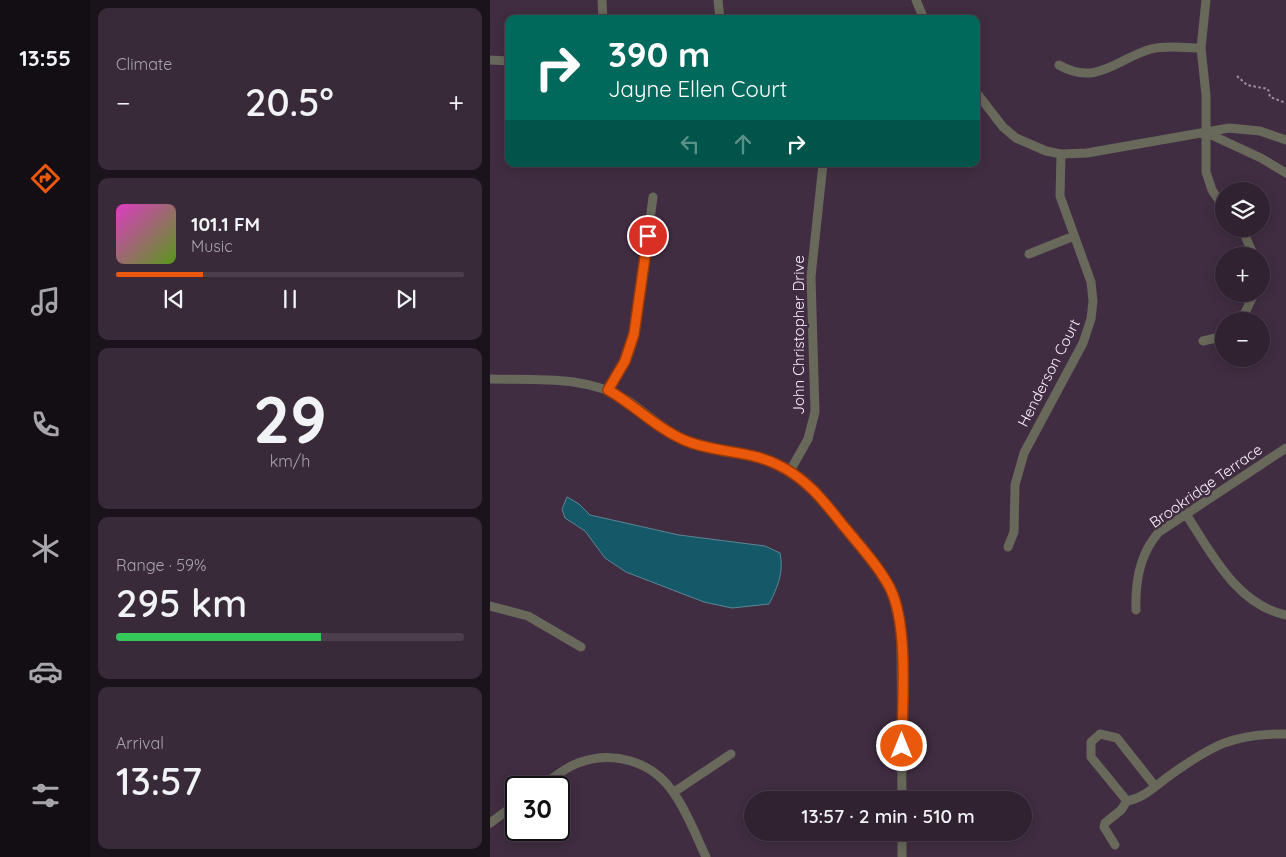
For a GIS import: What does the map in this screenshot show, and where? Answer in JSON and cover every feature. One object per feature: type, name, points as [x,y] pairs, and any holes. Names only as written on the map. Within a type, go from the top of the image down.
[{"type":"street","points":[[602,0],[603,15]]},
{"type":"street","points":[[718,0],[720,15]]},
{"type":"street","points":[[916,0],[922,15]]},
{"type":"street","points":[[923,0],[924,15]]},
{"type":"street","points":[[1206,0],[1201,48],[1206,95],[1206,172],[1215,194]]},
{"type":"street","points":[[1060,65],[1074,72],[1094,73],[1112,68],[1152,49],[1201,48]]},
{"type":"street","points":[[490,60],[505,60]]},
{"type":"street","points":[[980,97],[1003,127],[1016,138],[1038,148],[1061,154],[1087,154],[1229,128],[1260,131],[1286,140]]},
{"type":"street","points":[[1206,133],[1261,158],[1286,173]]},
{"type":"street","name":"Henderson Court","points":[[1008,547],[1014,532],[1016,485],[1024,453],[1083,343],[1092,319],[1093,300],[1091,282],[1060,196],[1061,154]]},
{"type":"street","name":"John Christopher Drive","points":[[790,471],[808,438],[815,412],[811,277],[823,167]]},
{"type":"street","points":[[608,390],[625,361],[634,334],[654,197]]},
{"type":"street","points":[[1029,254],[1074,236]]},
{"type":"street","points":[[1203,341],[1215,338]]},
{"type":"street","points":[[490,379],[569,380],[608,390],[628,400],[658,426],[684,440],[711,449],[758,457],[790,471],[819,495],[878,568],[891,590],[899,614],[901,638],[902,791]]},
{"type":"street","name":"Brookridge Terrace","points":[[1136,610],[1135,591],[1149,544],[1159,532],[1284,452]]},
{"type":"street","points":[[1186,514],[1218,564],[1247,597],[1263,608],[1286,615]]},
{"type":"street","points":[[490,606],[528,616],[581,647]]},
{"type":"street","points":[[1127,800],[1091,757],[1091,742],[1100,734],[1117,738],[1155,786]]},
{"type":"street","points":[[1127,800],[1139,799],[1219,743],[1242,736],[1286,734]]},
{"type":"street","points":[[674,792],[731,754]]},
{"type":"street","points":[[557,776],[577,763],[590,759],[614,757],[648,768],[674,792],[706,857]]},
{"type":"street","points":[[1115,844],[1104,827],[1105,823],[1121,810],[1127,800]]},
{"type":"street","points":[[490,823],[505,812]]},
{"type":"street","points":[[902,841],[902,857]]},
{"type":"path","points":[[1236,76],[1247,84],[1268,89],[1270,97],[1286,103]]},
{"type":"water","points":[[567,497],[579,504],[590,515],[679,535],[765,546],[780,553],[779,579],[769,604],[732,608],[704,602],[626,572],[605,558],[585,531],[565,518],[562,509]]},
{"type":"route","points":[[648,236],[634,334],[625,361],[608,390],[628,400],[658,426],[684,440],[711,449],[758,457],[775,463],[806,482],[819,495],[878,568],[891,590],[899,614],[902,746]]}]
